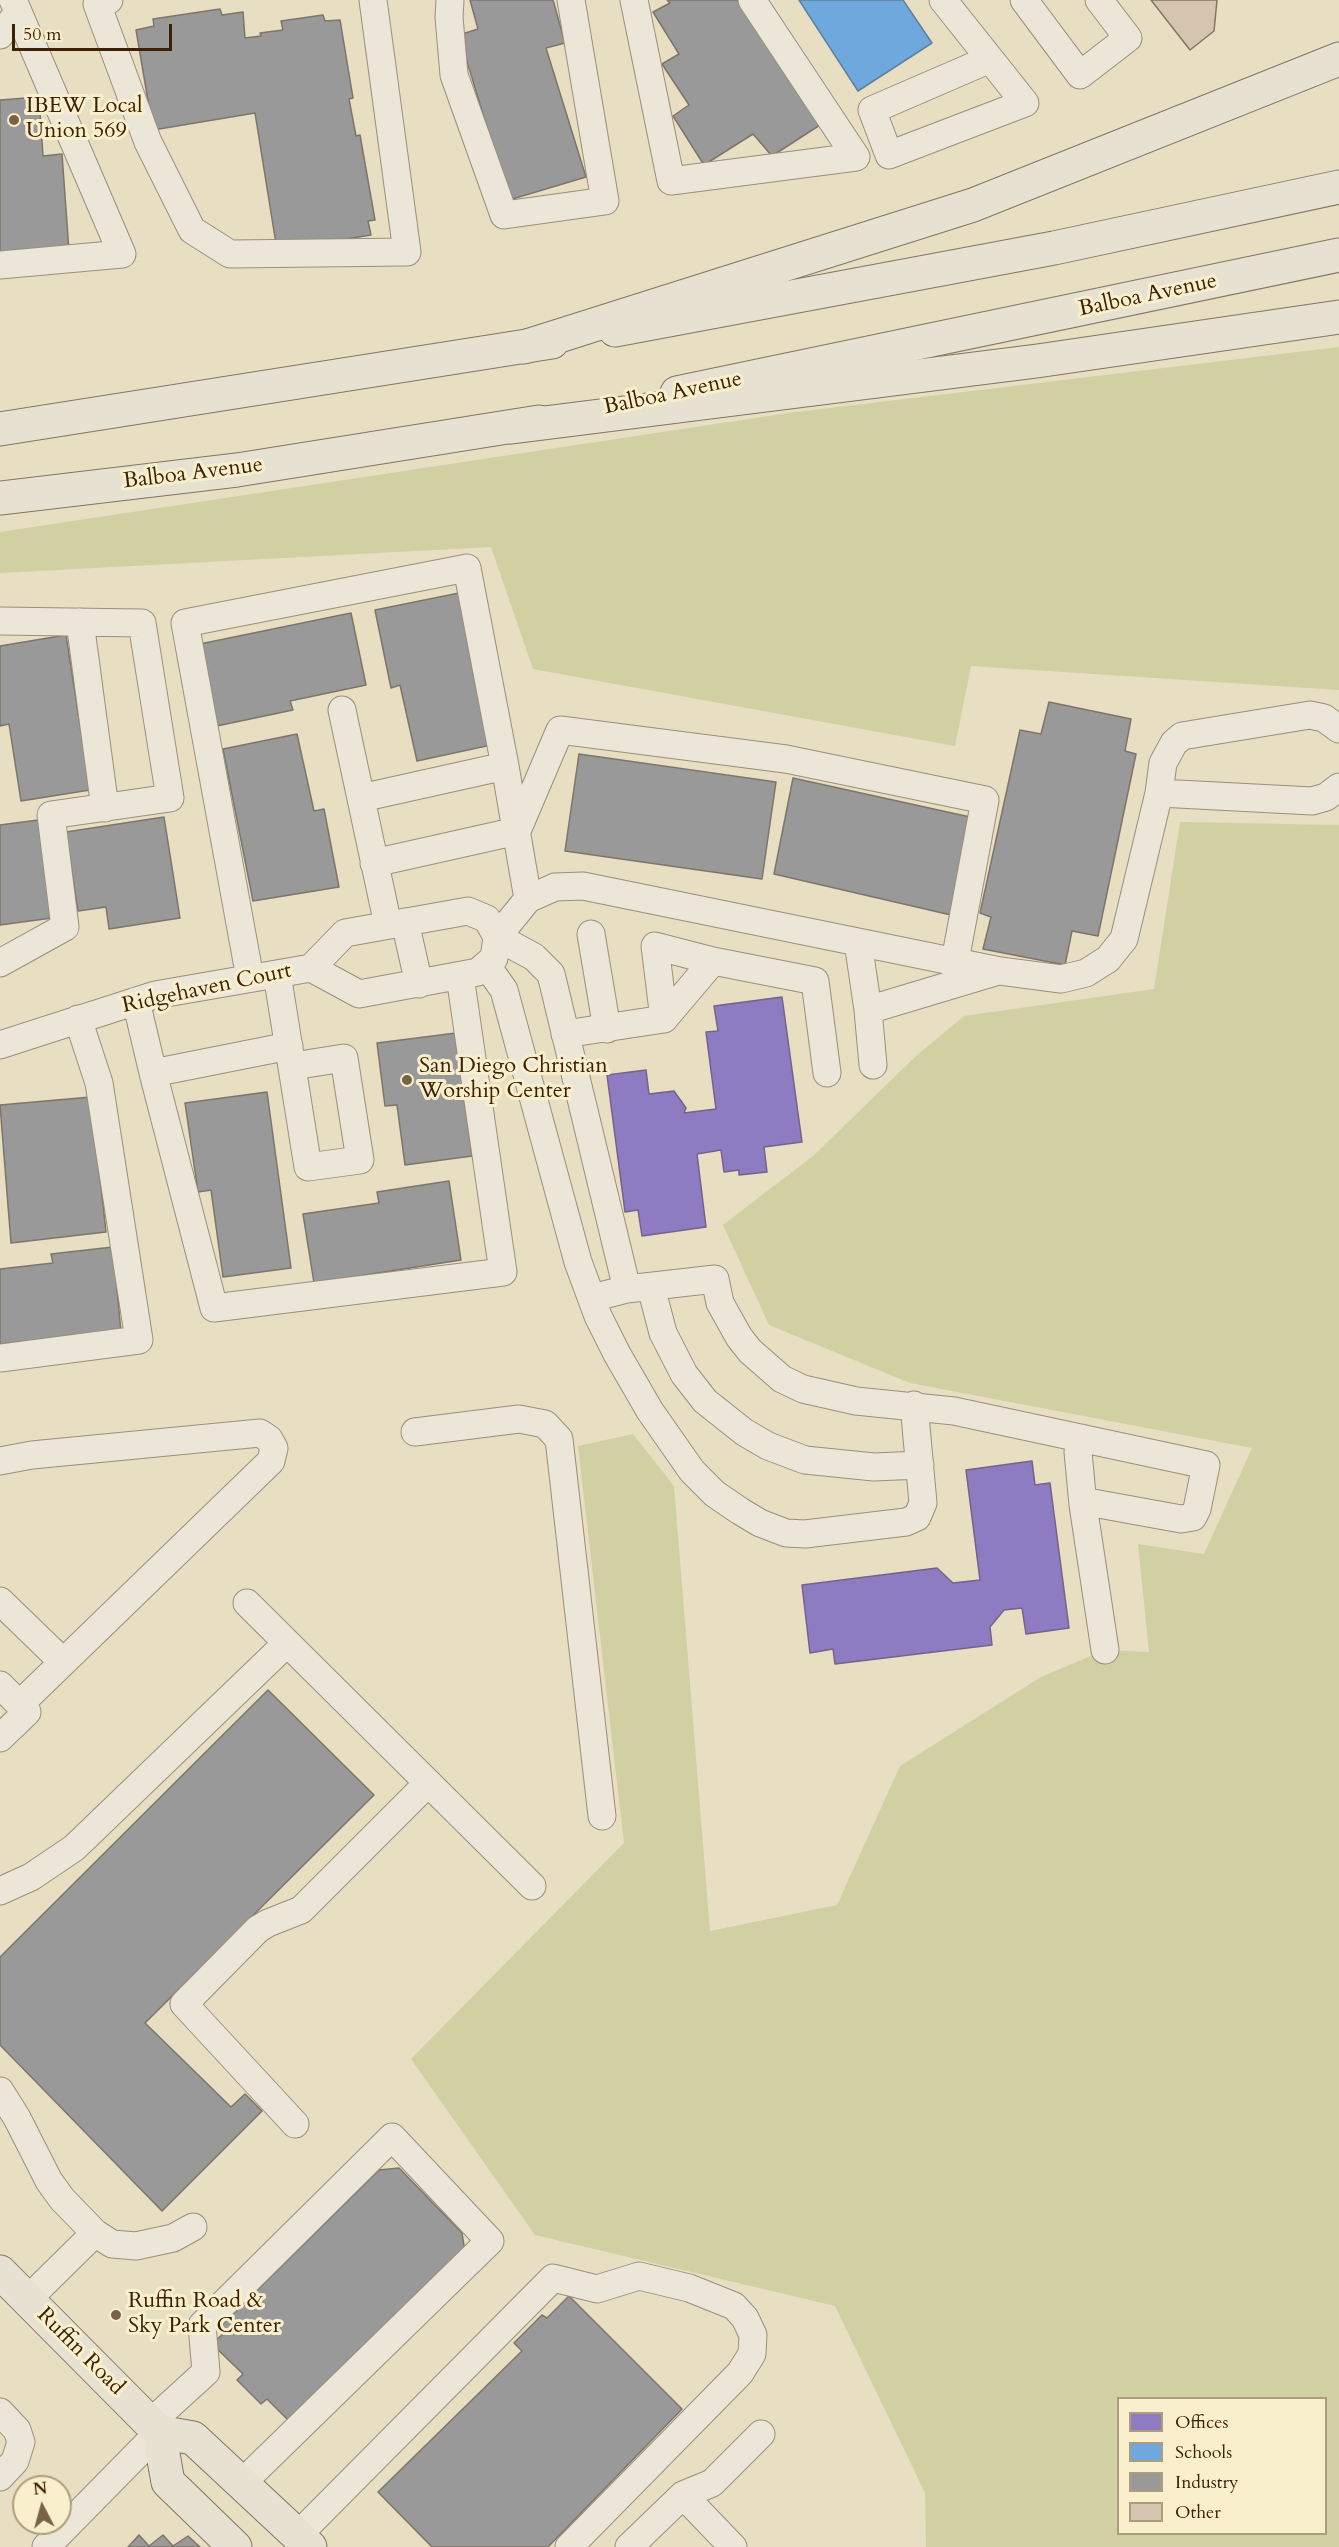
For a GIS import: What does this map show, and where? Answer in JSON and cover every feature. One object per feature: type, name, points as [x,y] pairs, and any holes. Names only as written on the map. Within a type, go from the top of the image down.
[{"type":"main road","points":[[524,347],[973,205],[1339,59]]},
{"type":"main road","points":[[0,429],[524,347],[1054,248],[1339,188]]},
{"type":"main road","name":"Balboa Avenue","points":[[0,498],[237,470],[512,427],[1339,255]]},
{"type":"main road","points":[[512,427],[1037,361],[1339,317]]},
{"type":"main road","name":"Ruffin Road","points":[[0,2272],[155,2428]]},
{"type":"main road","points":[[235,2547],[168,2482],[155,2428],[193,2438],[304,2541]]},
{"type":"street","points":[[109,0],[98,4],[148,142],[192,230],[230,254],[407,252],[374,0]]},
{"type":"street","points":[[450,0],[448,17],[454,75],[504,215],[605,201],[571,0]]},
{"type":"street","points":[[634,0],[671,181],[856,157],[752,0]]},
{"type":"street","points":[[943,0],[990,59],[1025,103],[889,155],[872,110],[990,59]]},
{"type":"street","points":[[1024,0],[1080,75],[1128,38],[1099,0]]},
{"type":"street","points":[[0,35],[15,7]]},
{"type":"street","points":[[0,265],[122,254],[15,7]]},
{"type":"street","points":[[250,978],[185,623],[467,568],[506,766],[528,898]]},
{"type":"street","points":[[0,621],[142,623],[170,798],[51,816],[65,927],[0,963]]},
{"type":"street","points":[[80,622],[105,808]]},
{"type":"street","points":[[342,710],[374,863],[419,984]]},
{"type":"street","points":[[914,1405],[923,1503],[917,1517],[906,1522],[805,1534],[786,1533],[760,1524],[715,1494],[693,1472],[632,1382],[598,1316],[578,1262],[504,990],[487,966],[494,958],[497,937],[528,898],[555,887],[583,886],[1000,971],[1061,979],[1086,973],[1108,959],[1124,939],[1159,793],[1163,763],[1167,752],[1182,736],[1310,715],[1324,718],[1339,729]]},
{"type":"street","points":[[517,831],[560,730],[786,759],[985,800],[955,961]]},
{"type":"street","points":[[361,798],[506,766]]},
{"type":"street","points":[[1159,793],[1312,801],[1326,797],[1339,788]]},
{"type":"street","points":[[374,863],[517,831]]},
{"type":"street","name":"Ridgehaven Court","points":[[0,1045],[155,995],[311,968],[345,933],[468,911],[487,919],[497,937]]},
{"type":"street","points":[[591,934],[607,1029]]},
{"type":"street","points":[[497,937],[534,957],[551,974],[565,1034],[639,1288],[684,1374],[705,1401],[744,1432],[777,1450],[805,1460],[864,1467],[920,1466]]},
{"type":"street","points":[[858,942],[873,1065]]},
{"type":"street","points":[[664,1019],[655,946],[814,981],[827,1073]]},
{"type":"street","points":[[565,1034],[664,1019],[713,960]]},
{"type":"street","name":"Ridgehaven Court","points":[[311,968],[359,994],[460,976],[478,972],[487,966]]},
{"type":"street","points":[[868,1011],[1000,971]]},
{"type":"street","points":[[153,1073],[291,1056],[277,974]]},
{"type":"street","points":[[136,1001],[214,1308],[503,1272],[460,976]]},
{"type":"street","points":[[0,1358],[139,1340],[99,1083],[78,1019]]},
{"type":"street","points":[[592,1298],[639,1288],[715,1280],[720,1303],[739,1337],[757,1358],[782,1379],[803,1389],[830,1396],[954,1411],[1206,1465],[1197,1509],[1193,1517],[1181,1519],[1093,1503],[1083,1505]]},
{"type":"street","points":[[415,1432],[519,1419],[545,1424],[559,1439],[602,1816]]},
{"type":"street","points":[[0,1461],[32,1455],[260,1433],[269,1439],[274,1448],[271,1461],[20,1704]]},
{"type":"street","points":[[1081,1438],[1078,1452],[1083,1505],[1105,1650]]},
{"type":"street","points":[[0,1600],[63,1662]]},
{"type":"street","points":[[247,1603],[532,1886]]},
{"type":"street","points":[[0,1891],[31,1877],[74,1848],[287,1643]]},
{"type":"street","points":[[0,1685],[27,1712],[0,1738]]},
{"type":"street","points":[[295,2124],[184,2004],[263,1926],[301,1910],[428,1783]]},
{"type":"street","points":[[0,2091],[17,2118],[48,2181],[95,2233],[112,2244],[136,2246],[173,2238],[193,2227]]},
{"type":"street","points":[[46,2547],[206,2372],[202,2325],[392,2137],[490,2241],[242,2483]]},
{"type":"street","points":[[27,2300],[95,2233]]},
{"type":"street","points":[[304,2541],[553,2278],[597,2289],[639,2276],[689,2288],[734,2306],[745,2318],[753,2335],[752,2354],[740,2373],[569,2547]]},
{"type":"street","points":[[0,2412],[17,2430],[21,2442],[15,2461],[0,2477]]},
{"type":"street","points":[[629,2547],[683,2495],[712,2483],[761,2434]]},
{"type":"street","points":[[683,2495],[733,2547]]},
{"type":"green space","points":[[1339,347],[1339,690],[971,666],[955,746],[533,669],[491,547],[0,573],[0,532],[788,413]]},
{"type":"green space","points":[[1180,822],[1339,825],[1339,2547],[926,2547],[925,2493],[835,2306],[535,2235],[411,2059],[624,1843],[578,1446],[633,1434],[674,1486],[710,1931],[837,1905],[900,1766],[1041,1677],[1105,1650],[1149,1652],[1138,1544],[1204,1554],[1252,1448],[910,1383],[769,1325],[723,1225],[813,1156],[916,1056],[964,1016],[1154,989]]},
{"type":"building: Offices","points":[[782,997],[802,1142],[764,1147],[767,1172],[739,1175],[739,1170],[724,1172],[721,1150],[697,1154],[706,1227],[642,1236],[638,1210],[625,1212],[607,1075],[646,1070],[649,1094],[674,1091],[686,1108],[684,1113],[716,1109],[706,1032],[718,1031],[714,1006]]},
{"type":"building: Offices","points":[[1032,1461],[1035,1485],[1050,1483],[1069,1628],[1026,1634],[1022,1608],[1004,1610],[990,1627],[992,1645],[835,1664],[833,1649],[810,1653],[802,1585],[937,1568],[953,1583],[980,1580],[966,1470]]},
{"type":"building: Schools","points":[[799,0],[903,0],[932,43],[858,91]]},
{"type":"building: Industry","points":[[470,0],[553,0],[565,43],[546,48],[586,177],[509,200],[459,35],[478,29]]},
{"type":"building: Industry","points":[[667,0],[738,0],[820,125],[772,156],[753,134],[704,165],[673,116],[689,105],[662,64],[679,54],[653,12],[670,3]]},
{"type":"building: Industry","points":[[220,9],[222,15],[243,12],[245,38],[261,36],[260,33],[283,30],[281,21],[323,15],[325,21],[340,20],[353,98],[349,99],[356,136],[360,135],[375,220],[368,221],[371,235],[277,250],[255,113],[153,130],[136,30],[154,26],[153,19]]},
{"type":"building: Industry","points":[[39,97],[43,156],[62,154],[69,251],[0,256],[0,100]]},
{"type":"building: Industry","points":[[459,593],[491,745],[417,761],[400,685],[391,688],[375,610]]},
{"type":"building: Industry","points":[[351,613],[366,685],[290,701],[293,710],[212,727],[195,645]]},
{"type":"building: Industry","points":[[66,635],[90,790],[21,801],[9,724],[0,726],[0,646]]},
{"type":"building: Industry","points":[[1049,702],[1131,719],[1125,751],[1136,754],[1098,936],[1072,931],[1065,965],[983,949],[991,917],[980,913],[1020,730],[1041,734]]},
{"type":"building: Industry","points":[[297,734],[314,811],[324,809],[339,887],[253,901],[223,749]]},
{"type":"building: Industry","points":[[579,754],[776,782],[762,879],[565,851]]},
{"type":"building: Industry","points":[[793,778],[970,817],[951,915],[774,874]]},
{"type":"building: Industry","points":[[164,817],[180,918],[109,929],[106,907],[78,911],[66,832]]},
{"type":"building: Industry","points":[[38,820],[52,918],[0,925],[0,825]]},
{"type":"building: Industry","points":[[456,1033],[472,1156],[405,1165],[397,1105],[385,1106],[377,1043]]},
{"type":"building: Industry","points":[[267,1092],[291,1268],[223,1277],[211,1190],[198,1192],[185,1103]]},
{"type":"building: Industry","points":[[91,1097],[106,1232],[11,1243],[0,1105]]},
{"type":"building: Industry","points":[[449,1181],[461,1260],[314,1283],[303,1214],[379,1203],[377,1192]]},
{"type":"building: Industry","points":[[113,1247],[121,1332],[0,1344],[0,1269],[53,1263],[51,1254]]},
{"type":"building: Industry","points":[[268,1690],[374,1795],[145,2023],[231,2107],[245,2094],[262,2111],[162,2211],[0,2045],[0,1957]]},
{"type":"building: Industry","points":[[399,2168],[462,2233],[465,2252],[292,2424],[267,2399],[261,2404],[237,2380],[243,2374],[212,2344],[225,2332],[220,2327],[379,2170]]},
{"type":"building: Industry","points":[[569,2296],[682,2409],[548,2547],[432,2547],[378,2492],[522,2351],[514,2343],[542,2315],[547,2318]]},
{"type":"building: Industry","points":[[139,2535],[149,2546],[163,2535],[173,2546],[188,2536],[200,2547],[128,2547]]},
{"type":"building: Other","points":[[1151,0],[1217,0],[1214,31],[1190,50]]},
{"type":"place","name":"IBEW Local Union 569","points":[[14,120]]},
{"type":"place","name":"San Diego Christian Worship Center","points":[[407,1080]]},
{"type":"place","name":"Ruffin Road & Sky Park Center","points":[[116,2315]]}]
